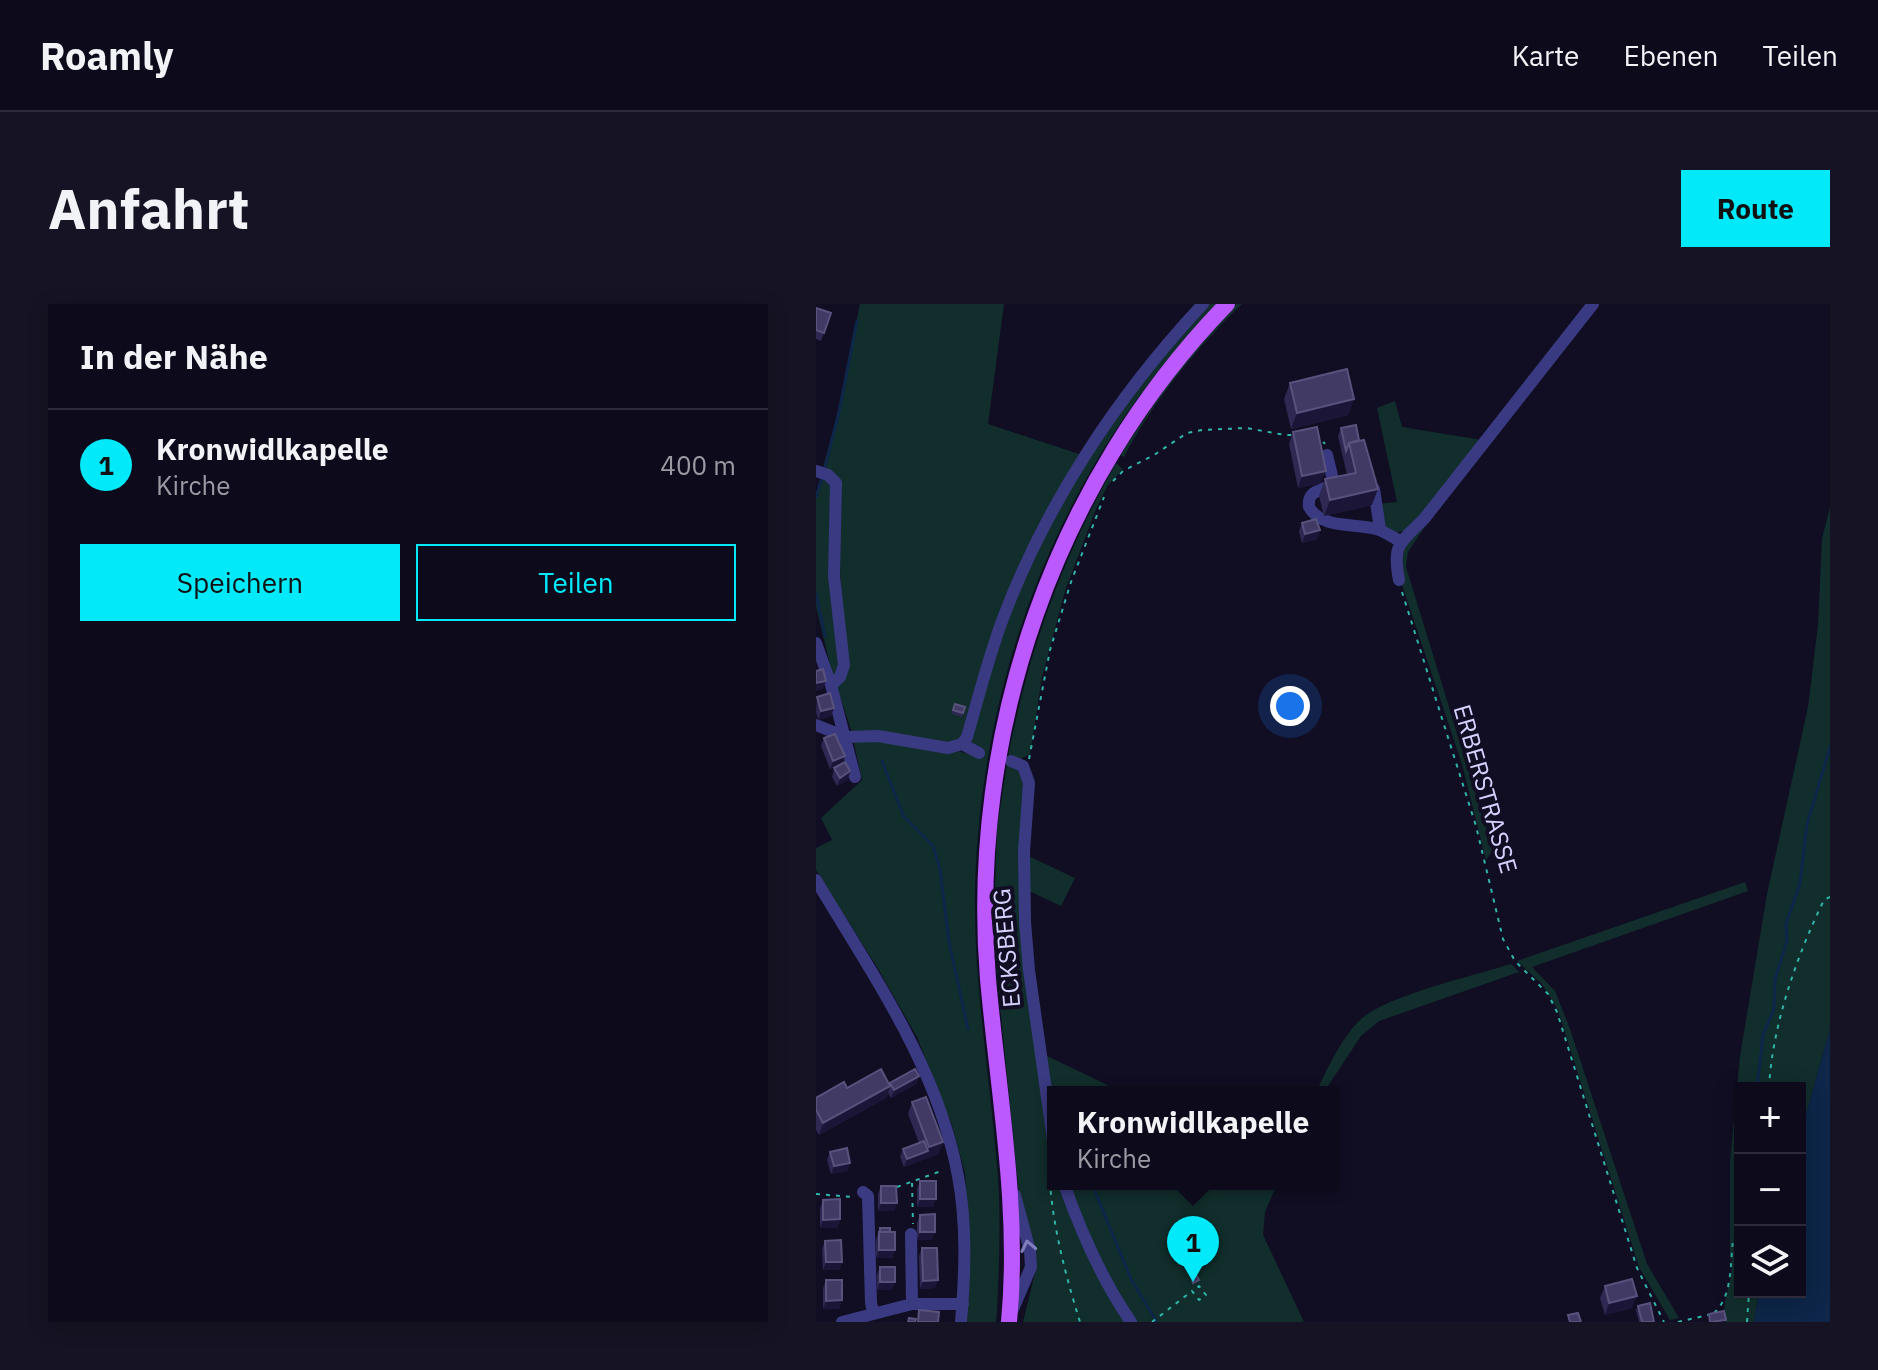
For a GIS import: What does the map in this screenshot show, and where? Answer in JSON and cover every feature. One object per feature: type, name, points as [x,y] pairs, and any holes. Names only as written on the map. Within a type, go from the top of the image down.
[{"type":"main road","points":[[1009,1320],[1012,1279],[1008,1172],[988,977],[986,889],[995,779],[1012,689],[1054,565],[1101,471],[1159,380],[1227,304]]},
{"type":"street","points":[[816,725],[846,737],[878,736],[948,748],[962,744],[967,737],[1004,617],[1046,524],[1078,467],[1128,392],[1203,304]]},
{"type":"street","points":[[1399,580],[1395,560],[1400,541],[1424,519],[1593,304]]},
{"type":"street","points":[[1327,455],[1333,480],[1331,485],[1314,491],[1310,496],[1311,512],[1325,521],[1380,529],[1400,541]]},
{"type":"street","points":[[820,472],[834,480],[836,489],[834,576],[844,665],[840,677],[831,685]]},
{"type":"street","points":[[1374,489],[1380,529]]},
{"type":"street","points":[[816,643],[831,685],[855,777]]},
{"type":"street","points":[[962,744],[979,753]]},
{"type":"street","name":"ECKSBERG","points":[[1017,763],[1029,783],[1024,851],[1025,922],[1047,1097]]},
{"type":"street","points":[[816,880],[916,1054],[937,1103],[956,1165],[964,1226],[961,1322]]},
{"type":"street","points":[[1066,1190],[1097,1261],[1131,1322]]},
{"type":"street","points":[[863,1192],[868,1196],[873,1312]]},
{"type":"street","points":[[904,1322],[908,1305],[911,1234]]},
{"type":"street","points":[[842,1322],[908,1305],[963,1304]]},
{"type":"path","points":[[1112,482],[1123,471],[1187,433],[1246,428],[1285,435],[1301,434]]},
{"type":"path","points":[[1309,433],[1316,433],[1323,439],[1327,455]]},
{"type":"path","points":[[1017,763],[1031,755],[1050,650],[1071,582],[1106,492]]},
{"type":"path","name":"ERBERSTRASSE","points":[[1399,580],[1472,812],[1503,939],[1515,961],[1548,994],[1557,1012],[1637,1268],[1664,1322]]},
{"type":"path","points":[[1770,1082],[1786,996],[1808,934],[1824,900],[1830,897]]},
{"type":"path","points":[[895,1187],[956,1165]]},
{"type":"path","points":[[911,1234],[912,1181]]},
{"type":"path","points":[[1051,1190],[1060,1245],[1080,1322]]},
{"type":"path","points":[[816,1194],[853,1197],[863,1192]]},
{"type":"path","points":[[1678,1322],[1718,1311],[1726,1294],[1734,1241]]},
{"type":"path","points":[[1152,1322],[1192,1291]]},
{"type":"path","points":[[1747,1322],[1749,1298]]},
{"type":"green space","points":[[860,304],[1004,304],[988,424],[1082,455],[1041,528],[964,737],[953,745],[852,733],[836,684],[842,679],[839,490],[822,471],[838,412]]},
{"type":"green space","points":[[1207,304],[1218,304],[1164,365],[1116,430],[1075,499],[1041,572],[1014,648],[994,727],[981,807],[975,924],[998,1178],[997,1311],[996,1322],[967,1322],[970,1241],[965,1173],[952,1125],[917,1037],[816,870],[816,848],[832,840],[821,818],[862,780],[854,743],[864,739],[954,750],[979,757],[969,741],[1004,623],[1046,528],[1123,404]]},
{"type":"green space","points":[[1236,304],[1242,304],[1208,338],[1177,376],[1124,457],[1120,455],[1174,375]]},
{"type":"green space","points":[[1395,401],[1402,427],[1482,440],[1415,524],[1395,532],[1387,531],[1378,504],[1397,502],[1377,408]]},
{"type":"green space","points":[[1116,463],[1123,469],[1108,485],[1096,509],[1065,591],[1042,677],[1030,754],[1019,760],[1008,757],[1026,680],[1050,606],[1080,533]]},
{"type":"green space","points":[[821,476],[830,481],[842,667],[833,677],[816,607],[816,494]]},
{"type":"green space","points":[[1446,495],[1408,552],[1406,567],[1493,850],[1486,860],[1462,764],[1401,582],[1400,550]]},
{"type":"green space","points":[[1830,507],[1830,1029],[1806,1115],[1806,1082],[1738,1082],[1767,894],[1808,707],[1818,625],[1822,539]]},
{"type":"green space","points":[[1007,764],[1014,765],[1025,775],[1022,863],[1043,1054],[1110,1086],[1047,1086],[1047,1190],[1274,1190],[1265,1212],[1263,1235],[1304,1322],[1023,1322],[1036,1269],[1019,1194],[997,976],[994,920],[997,829]]},
{"type":"green space","points":[[1026,855],[1075,878],[1061,906],[1027,890]]},
{"type":"green space","points":[[1745,882],[1748,891],[1532,967],[1555,991],[1570,1029],[1647,1264],[1679,1318],[1670,1320],[1639,1267],[1558,1010],[1542,984],[1517,961]]},
{"type":"green space","points":[[1511,964],[1519,972],[1379,1021],[1361,1036],[1328,1086],[1319,1086],[1347,1035],[1361,1019],[1391,1002]]},
{"type":"green space","points":[[1734,1120],[1734,1298],[1758,1298],[1754,1322],[1726,1322],[1724,1314],[1732,1263],[1730,1162]]},
{"type":"water","points":[[1830,1029],[1830,1322],[1754,1322],[1758,1298],[1806,1298],[1806,1115]]},
{"type":"building","points":[[816,308],[831,313],[824,333],[816,330]]},
{"type":"building","points":[[1347,369],[1354,399],[1297,413],[1290,383]]},
{"type":"building","points":[[1356,425],[1359,440],[1349,443],[1346,451],[1341,428]]},
{"type":"building","points":[[1317,427],[1326,471],[1302,476],[1293,432]]},
{"type":"building","points":[[1364,440],[1378,489],[1330,500],[1325,479],[1356,473],[1349,443]]},
{"type":"building","points":[[1316,519],[1320,530],[1305,534],[1302,523]]},
{"type":"building","points":[[823,669],[826,681],[816,683],[816,671]]},
{"type":"building","points":[[830,693],[834,708],[821,711],[817,697]]},
{"type":"building","points":[[955,704],[965,707],[963,713],[953,710]]},
{"type":"building","points":[[835,734],[845,756],[833,761],[824,738]]},
{"type":"building","points":[[845,762],[850,771],[840,778],[834,768]]},
{"type":"building","points":[[881,1069],[890,1086],[823,1123],[816,1110],[816,1098],[844,1082],[847,1088]]},
{"type":"building","points":[[915,1069],[919,1076],[894,1090],[890,1083]]},
{"type":"building","points":[[926,1097],[943,1142],[929,1147],[912,1102]]},
{"type":"building","points":[[924,1141],[928,1151],[907,1159],[903,1149]]},
{"type":"building","points":[[847,1148],[850,1163],[834,1166],[830,1152]]},
{"type":"building","points":[[920,1181],[936,1181],[936,1199],[920,1199]]},
{"type":"building","points":[[881,1186],[896,1186],[897,1203],[881,1203]]},
{"type":"building","points":[[840,1199],[840,1219],[823,1220],[823,1200]]},
{"type":"building","points":[[935,1214],[935,1232],[920,1232],[920,1215]]},
{"type":"building","points":[[879,1232],[895,1232],[895,1250],[879,1250]]},
{"type":"building","points":[[841,1240],[842,1262],[826,1262],[825,1241]]},
{"type":"building","points":[[922,1248],[937,1248],[938,1280],[923,1281]]},
{"type":"building","points":[[880,1267],[895,1267],[895,1282],[880,1282]]},
{"type":"building","points":[[1195,1273],[1199,1280],[1193,1283],[1191,1274]]},
{"type":"building","points":[[1632,1279],[1637,1296],[1609,1303],[1605,1286]]},
{"type":"building","points":[[826,1280],[842,1280],[842,1300],[826,1301]]},
{"type":"building","points":[[1650,1303],[1654,1322],[1642,1322],[1638,1306]]},
{"type":"building","points":[[919,1310],[939,1312],[938,1322],[918,1322]]},
{"type":"building","points":[[1724,1311],[1726,1320],[1710,1322],[1709,1314]]},
{"type":"building","points":[[1578,1313],[1581,1322],[1570,1322],[1568,1315]]},
{"type":"waterway","points":[[824,471],[857,321]]},
{"type":"waterway","points":[[816,497],[822,478]]},
{"type":"waterway","points":[[816,593],[825,636]]},
{"type":"waterway","points":[[1758,1082],[1763,1035],[1774,1009],[1775,979],[1787,941],[1786,924],[1800,883],[1807,824],[1830,747]]},
{"type":"waterway","points":[[882,761],[904,817],[933,846],[940,869],[949,942],[968,1029]]},
{"type":"waterway","points":[[1094,1190],[1131,1279],[1157,1322]]},
{"type":"place","name":"Kronwidlkapelle","points":[[1193,1282]]}]
